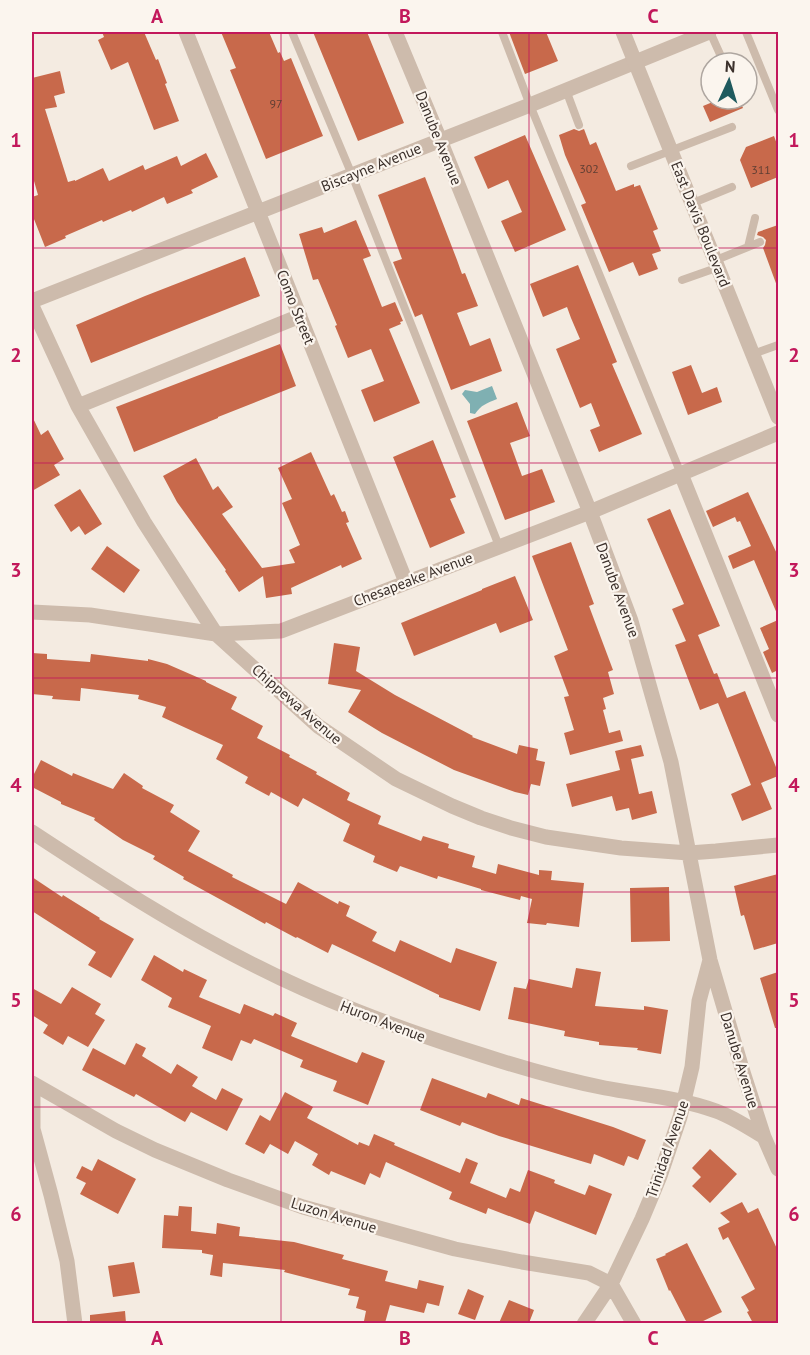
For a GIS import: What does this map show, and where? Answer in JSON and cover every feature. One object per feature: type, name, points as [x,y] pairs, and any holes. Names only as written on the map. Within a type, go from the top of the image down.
[{"type":"street","name":"Como Street","points":[[186,32],[406,582]]},
{"type":"street","name":"Danube Avenue","points":[[395,32],[590,512],[631,621],[670,762],[710,960],[732,1039],[764,1137],[778,1169]]},
{"type":"street","name":"East Davis Boulevard","points":[[624,32],[778,417]]},
{"type":"street","name":"Biscayne Avenue","points":[[32,303],[710,32]]},
{"type":"street","name":"Chippewa Avenue","points":[[32,303],[78,406],[144,522],[216,634],[318,726],[396,779],[452,806],[511,828],[546,837],[621,848],[689,853],[778,844]]},
{"type":"street","points":[[78,406],[300,316]]},
{"type":"street","name":"Chesapeake Avenue","points":[[32,612],[90,615],[216,634],[281,631],[590,512],[778,433]]},
{"type":"street","points":[[681,474],[778,715]]},
{"type":"street","name":"Huron Avenue","points":[[32,832],[169,919],[257,967],[320,996],[420,1035],[502,1061],[603,1087],[683,1102],[718,1112],[764,1137]]},
{"type":"street","name":"Trinidad Avenue","points":[[584,1323],[611,1284],[660,1176],[680,1117],[692,1067],[699,1001],[710,960]]},
{"type":"street","points":[[32,1083],[33,1130],[67,1261],[75,1323]]},
{"type":"street","name":"Luzon Avenue","points":[[32,1083],[116,1131],[155,1150],[303,1207],[455,1249],[589,1273],[611,1284]]},
{"type":"street","points":[[611,1284],[634,1323]]},
{"type":"lane","points":[[292,32],[352,175],[499,546]]},
{"type":"lane","points":[[502,32],[681,474]]},
{"type":"lane","points":[[710,32],[719,51]]},
{"type":"lane","points":[[746,32],[778,110]]},
{"type":"lane","points":[[566,90],[579,125]]},
{"type":"lane","points":[[631,166],[732,127]]},
{"type":"lane","points":[[693,202],[732,188]]},
{"type":"lane","points":[[748,247],[754,218]]},
{"type":"lane","points":[[682,280],[760,242]]},
{"type":"lane","points":[[753,354],[778,345]]},
{"type":"water","points":[[492,386],[497,399],[482,406],[475,414],[470,413],[470,404],[462,394],[465,390],[477,392]]},
{"type":"building","points":[[102,32],[144,32],[156,60],[158,59],[179,121],[154,130],[128,62],[111,70],[98,40],[104,37]]},
{"type":"building","points":[[221,32],[269,32],[284,61],[291,58],[323,136],[266,159],[230,70],[236,68]]},
{"type":"building","points":[[313,32],[367,32],[404,123],[358,141]]},
{"type":"building","points":[[509,32],[546,32],[558,61],[525,74]]},
{"type":"building","points":[[60,71],[65,93],[54,96],[57,107],[45,109],[68,182],[103,168],[109,181],[143,165],[145,170],[177,156],[181,166],[206,153],[218,177],[191,190],[193,193],[167,204],[164,197],[132,212],[131,210],[103,222],[102,220],[45,247],[32,214],[32,197],[38,195],[32,174],[32,78]]},
{"type":"building","points":[[705,111],[736,111],[710,122]]},
{"type":"building","points":[[574,129],[579,131],[584,129],[590,145],[596,142],[616,191],[634,184],[634,187],[640,185],[658,229],[653,231],[661,251],[652,254],[658,269],[639,276],[633,262],[609,272],[581,205],[586,203],[565,155],[559,135]]},
{"type":"building","points":[[525,135],[566,230],[515,252],[501,221],[522,212],[508,180],[488,189],[474,157]]},
{"type":"building","points":[[774,136],[778,147],[778,177],[751,188],[740,160],[746,147]]},
{"type":"building","points":[[425,177],[462,274],[465,273],[478,306],[457,313],[470,346],[490,338],[502,371],[451,390],[422,314],[415,317],[393,262],[402,259],[378,195]]},
{"type":"building","points":[[356,220],[371,256],[363,259],[382,307],[395,302],[403,321],[389,329],[420,403],[374,422],[361,390],[384,381],[371,349],[348,358],[318,279],[313,280],[299,234],[322,227],[324,233]]},
{"type":"building","points":[[778,225],[777,286],[763,248],[766,240],[757,235],[758,232]]},
{"type":"building","points":[[245,257],[260,296],[91,363],[76,325]]},
{"type":"building","points":[[578,265],[617,362],[612,364],[642,434],[599,452],[590,430],[600,426],[591,403],[580,408],[556,349],[580,339],[567,307],[543,317],[530,284]]},
{"type":"building","points":[[280,344],[296,386],[134,452],[116,407]]},
{"type":"building","points":[[691,365],[702,393],[717,387],[722,402],[688,415],[672,372]]},
{"type":"building","points":[[517,402],[530,436],[510,443],[522,476],[542,469],[555,502],[505,520],[467,421]]},
{"type":"building","points":[[32,416],[41,435],[48,430],[64,459],[54,465],[60,475],[32,491]]},
{"type":"building","points":[[433,440],[456,497],[450,499],[465,533],[430,548],[393,457]]},
{"type":"building","points":[[311,452],[331,496],[334,494],[342,512],[345,511],[349,522],[346,523],[362,559],[342,568],[341,565],[291,588],[292,594],[266,598],[263,576],[239,592],[177,502],[163,476],[196,458],[213,490],[218,486],[233,507],[222,514],[262,568],[295,563],[289,550],[300,545],[282,503],[292,499],[278,468]]},
{"type":"building","points":[[80,489],[102,524],[85,535],[79,526],[71,532],[54,505]]},
{"type":"building","points":[[748,492],[778,556],[778,616],[754,560],[733,569],[728,556],[751,546],[740,521],[737,522],[735,517],[713,527],[706,511]]},
{"type":"building","points":[[670,509],[720,626],[698,635],[714,674],[717,673],[727,698],[745,691],[778,772],[778,776],[761,783],[772,809],[742,821],[731,794],[751,785],[718,703],[700,710],[675,645],[686,641],[672,609],[684,604],[647,519]]},
{"type":"building","points":[[571,542],[594,604],[589,606],[613,670],[608,672],[614,694],[603,698],[606,709],[603,710],[609,733],[620,730],[623,741],[570,755],[564,733],[574,730],[564,697],[569,696],[554,656],[568,650],[532,556]]},
{"type":"building","points":[[107,546],[140,570],[124,593],[91,569]]},
{"type":"building","points":[[515,576],[533,620],[500,633],[496,623],[414,656],[401,623]]},
{"type":"building","points":[[778,620],[778,670],[772,673],[763,652],[769,649],[760,628]]},
{"type":"building","points":[[334,643],[360,647],[356,671],[472,737],[517,754],[519,745],[538,749],[536,760],[545,762],[540,786],[531,784],[528,795],[454,770],[382,733],[348,712],[361,690],[328,684]]},
{"type":"building","points":[[32,653],[47,654],[47,659],[90,662],[91,654],[148,661],[148,659],[167,664],[206,681],[237,697],[231,709],[263,726],[257,738],[290,755],[289,757],[350,793],[347,800],[381,816],[378,824],[421,841],[423,836],[449,844],[448,848],[475,856],[472,867],[496,874],[498,864],[539,875],[539,870],[552,871],[551,880],[584,883],[579,927],[527,923],[532,899],[521,896],[520,900],[438,876],[437,879],[400,866],[397,872],[373,862],[375,856],[343,841],[350,824],[303,798],[298,807],[271,792],[269,796],[245,783],[248,777],[216,759],[223,745],[162,717],[166,707],[138,699],[139,695],[81,688],[80,701],[52,699],[53,696],[32,694]]},
{"type":"building","points":[[641,745],[644,756],[631,759],[639,794],[652,791],[657,813],[632,820],[629,808],[616,811],[612,796],[572,807],[566,784],[620,770],[615,751]]},
{"type":"building","points":[[41,760],[72,776],[73,773],[113,789],[124,773],[143,786],[142,788],[174,805],[170,812],[200,831],[188,851],[233,875],[232,877],[286,904],[298,882],[338,904],[339,901],[350,906],[346,916],[377,932],[372,941],[395,952],[400,940],[451,963],[456,948],[497,962],[480,1011],[439,997],[332,944],[328,953],[266,922],[265,924],[183,879],[184,877],[153,859],[155,856],[123,840],[94,820],[95,818],[61,804],[32,787],[32,778]]},
{"type":"building","points":[[778,874],[778,943],[754,950],[744,915],[741,916],[734,886]]},
{"type":"building","points":[[32,877],[134,939],[111,978],[88,965],[96,952],[32,911]]},
{"type":"building","points":[[669,887],[670,941],[631,942],[630,888]]},
{"type":"building","points":[[154,955],[183,972],[184,969],[207,980],[199,997],[240,1014],[244,1004],[273,1016],[275,1013],[297,1023],[291,1036],[357,1063],[362,1052],[385,1061],[368,1105],[333,1091],[337,1081],[300,1067],[303,1060],[254,1039],[251,1044],[241,1040],[232,1061],[202,1048],[211,1026],[168,1007],[172,998],[141,980]]},
{"type":"building","points":[[576,968],[601,972],[595,1006],[644,1010],[644,1006],[668,1010],[661,1054],[637,1050],[638,1048],[599,1045],[599,1042],[564,1036],[565,1031],[508,1019],[514,987],[526,989],[529,979],[572,988]]},
{"type":"building","points":[[778,972],[778,1028],[775,1028],[760,978]]},
{"type":"building","points":[[72,987],[101,1004],[95,1014],[105,1020],[88,1047],[68,1036],[63,1045],[43,1033],[48,1025],[32,1015],[32,988],[61,1004]]},
{"type":"building","points":[[136,1043],[146,1048],[142,1056],[171,1074],[177,1064],[198,1077],[192,1086],[216,1100],[222,1088],[243,1099],[227,1131],[191,1112],[185,1122],[136,1094],[134,1097],[82,1070],[93,1048],[125,1065]]},
{"type":"building","points":[[432,1078],[486,1098],[488,1093],[519,1105],[521,1098],[613,1127],[646,1140],[638,1160],[628,1156],[624,1166],[594,1154],[591,1164],[499,1136],[462,1122],[460,1126],[420,1110]]},
{"type":"building","points":[[285,1092],[313,1107],[307,1118],[358,1145],[359,1142],[369,1146],[374,1134],[460,1173],[466,1158],[478,1163],[470,1183],[506,1198],[510,1188],[520,1192],[528,1170],[585,1195],[589,1185],[612,1194],[596,1235],[535,1211],[530,1224],[488,1208],[486,1214],[449,1199],[452,1192],[386,1162],[380,1178],[370,1173],[365,1185],[331,1171],[329,1175],[312,1165],[318,1154],[295,1141],[288,1154],[270,1144],[264,1154],[245,1144],[260,1115],[270,1121]]},
{"type":"building","points":[[710,1149],[737,1174],[710,1203],[692,1186],[701,1177],[692,1168]]},
{"type":"building","points":[[98,1159],[136,1179],[118,1214],[80,1194],[86,1183],[76,1178],[82,1166],[92,1171]]},
{"type":"building","points":[[742,1202],[748,1213],[758,1208],[778,1251],[778,1323],[753,1323],[741,1297],[755,1289],[728,1237],[723,1240],[718,1228],[730,1222],[720,1213]]},
{"type":"building","points":[[179,1206],[192,1207],[191,1231],[216,1234],[217,1223],[240,1227],[239,1236],[294,1242],[344,1255],[342,1259],[388,1271],[385,1281],[417,1289],[419,1280],[444,1286],[439,1306],[427,1303],[424,1313],[390,1305],[385,1323],[372,1323],[364,1321],[366,1311],[356,1308],[359,1297],[348,1295],[350,1289],[284,1272],[285,1270],[223,1263],[222,1277],[210,1275],[213,1255],[202,1253],[202,1250],[162,1248],[164,1215],[178,1216]]},
{"type":"building","points":[[687,1243],[722,1312],[699,1323],[687,1323],[669,1291],[656,1259]]},
{"type":"building","points":[[134,1262],[140,1293],[113,1297],[108,1266]]},
{"type":"building","points":[[468,1289],[484,1296],[475,1320],[458,1314]]},
{"type":"building","points":[[509,1300],[534,1310],[529,1323],[499,1323]]},
{"type":"building","points":[[125,1311],[126,1323],[90,1323],[90,1315]]}]
